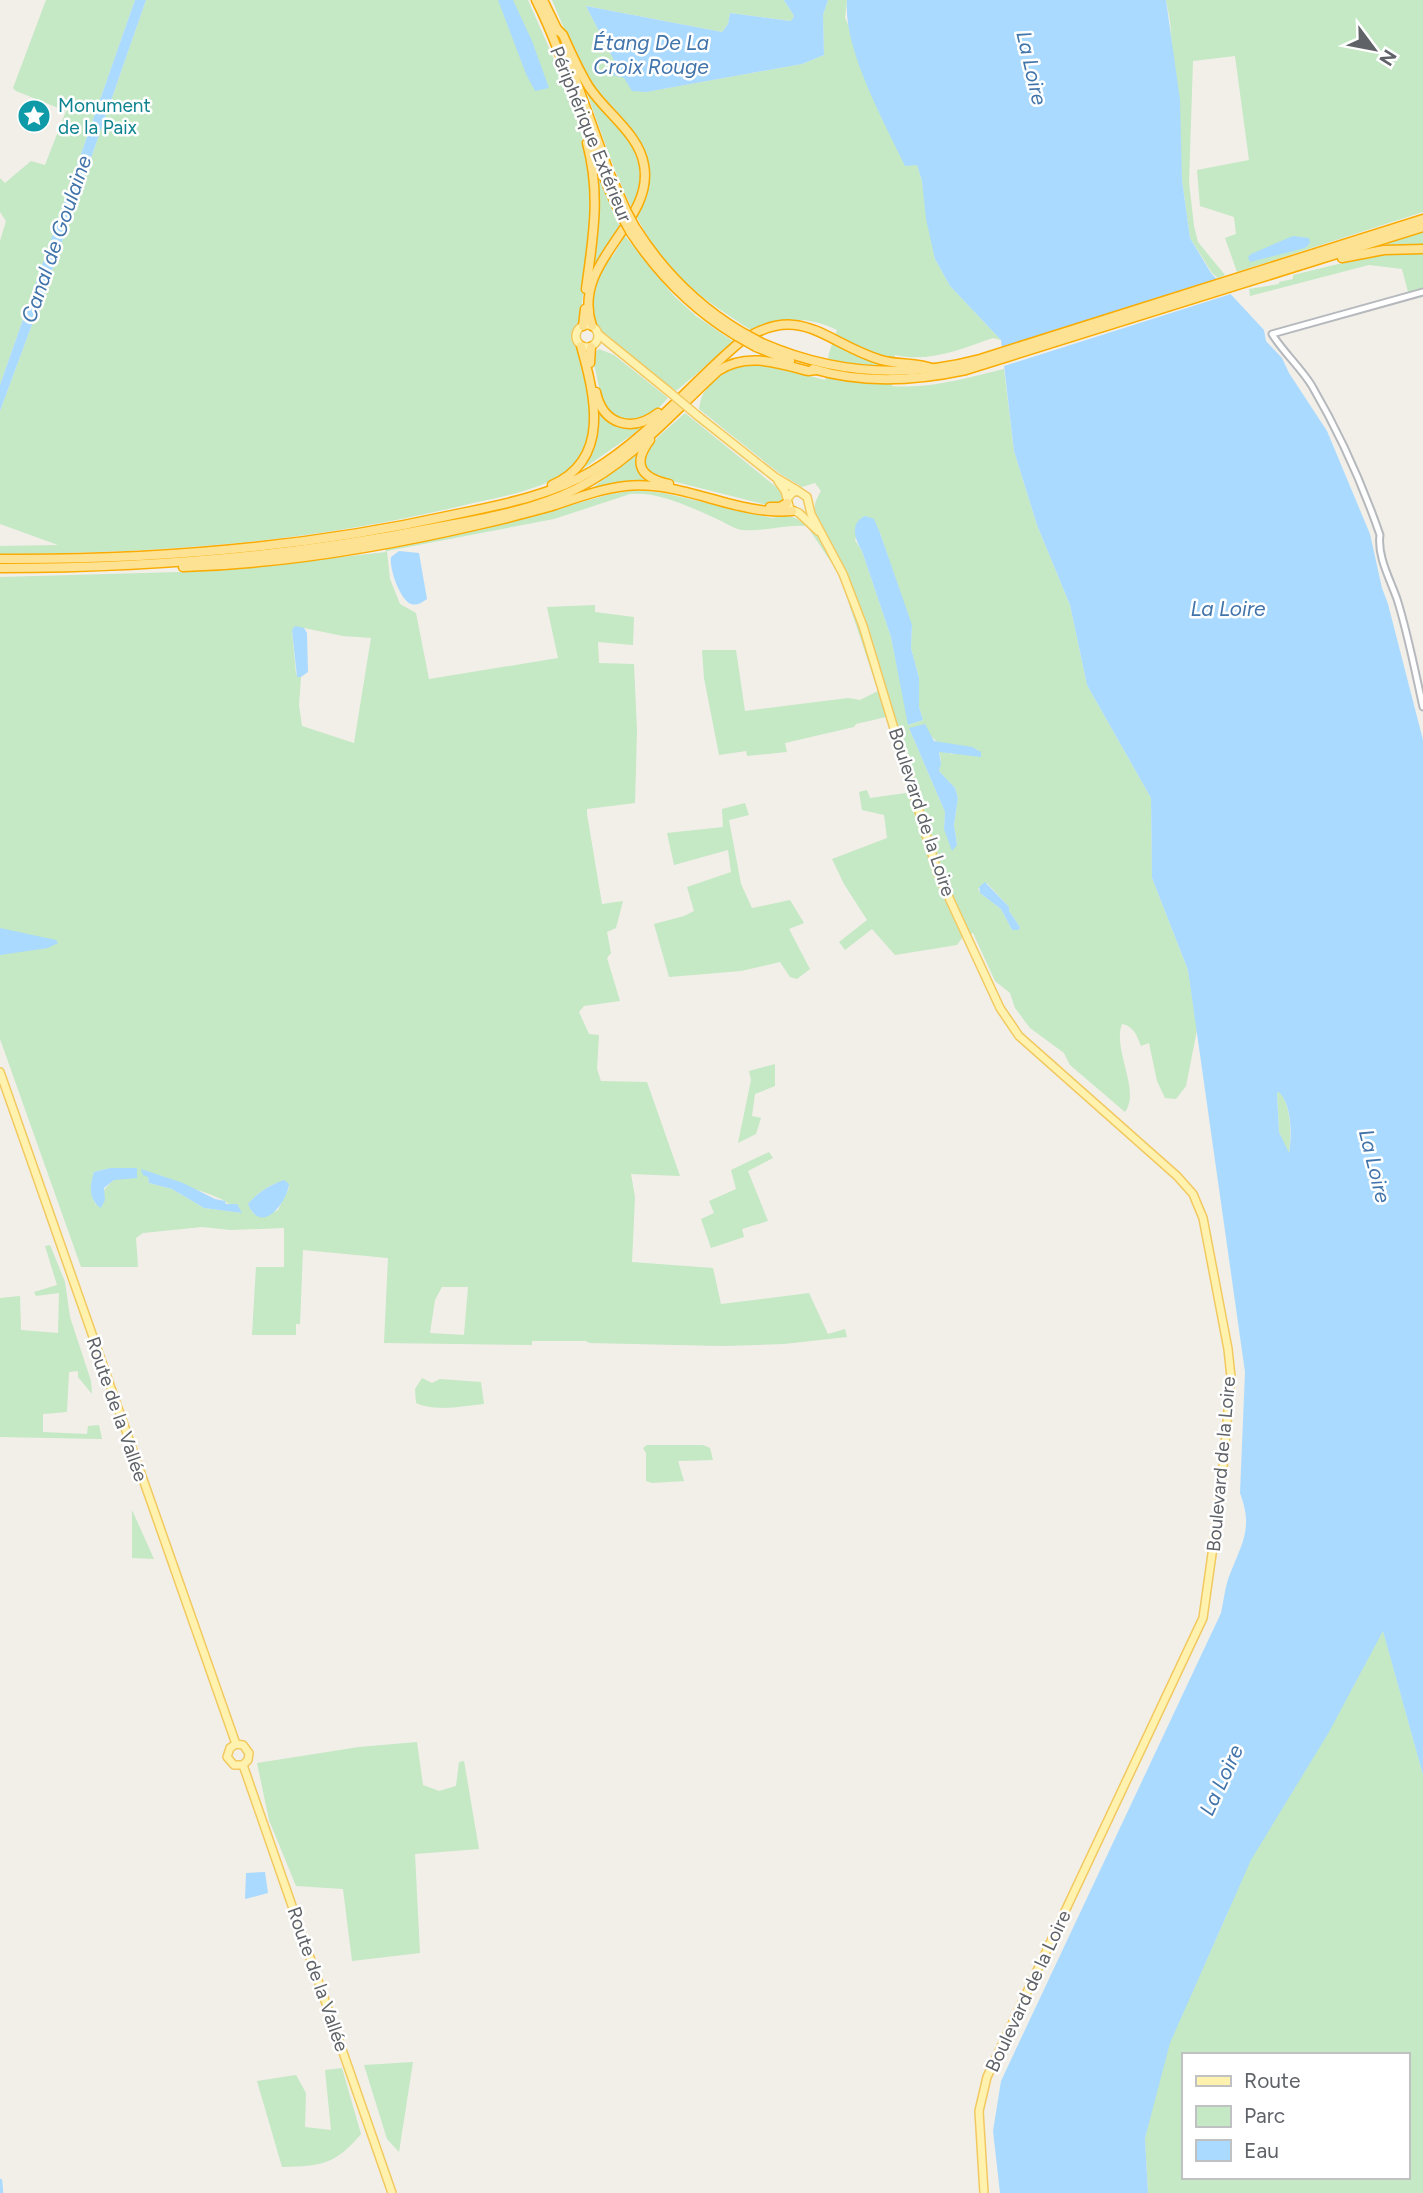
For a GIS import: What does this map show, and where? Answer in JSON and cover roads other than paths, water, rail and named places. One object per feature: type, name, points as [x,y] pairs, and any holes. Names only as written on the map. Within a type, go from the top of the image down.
[{"type":"highway","name":"Périphérique Extérieur","points":[[536,0],[554,39],[607,184],[650,260],[676,290],[701,312],[759,345],[816,370],[855,378],[899,372],[939,376],[992,359]]},
{"type":"highway","points":[[543,0],[557,29],[624,214]]},
{"type":"highway","points":[[557,29],[563,35],[591,90],[637,145],[645,168],[645,182],[639,202],[594,277],[588,326]]},
{"type":"highway","points":[[579,107],[578,114],[590,153],[596,198],[588,326]]},
{"type":"highway","points":[[1245,279],[1292,269],[1404,229],[1423,219]]},
{"type":"highway","points":[[0,559],[155,555],[272,545],[388,528],[521,499],[567,484],[609,460],[688,395],[722,369],[737,362],[765,361],[899,372],[926,365],[934,369],[992,359],[1404,229],[1423,227]]},
{"type":"highway","points":[[1292,269],[1370,252],[1423,249]]},
{"type":"highway","points":[[0,568],[203,560],[324,547],[429,529],[538,504],[576,489],[613,466],[688,395],[728,352],[748,337],[769,327],[796,325],[822,332],[899,372]]},
{"type":"highway","points":[[592,342],[589,358],[599,404],[606,414],[621,423],[644,423],[688,395]]},
{"type":"highway","points":[[521,499],[526,494],[570,475],[581,464],[589,450],[595,430],[592,342]]},
{"type":"highway","points":[[688,395],[645,448],[640,462],[645,474],[657,481],[768,507],[780,507],[787,500]]},
{"type":"highway","points":[[103,566],[110,569],[223,566],[353,550],[471,527],[610,489],[631,486],[662,488],[770,512],[796,512]]},
{"type":"main road","points":[[592,342],[588,326],[576,335],[577,342],[592,342],[617,350],[775,477],[806,494],[808,505],[796,512],[775,477]]},
{"type":"main road","points":[[787,500],[792,493],[798,491]]},
{"type":"main road","name":"Boulevard de la Loire","points":[[808,505],[832,551],[863,626],[938,874],[995,997],[1019,1036],[1177,1176],[1193,1194],[1207,1233],[1230,1365],[1227,1431],[1203,1618],[987,2077],[979,2111],[984,2193]]},
{"type":"main road","name":"Boulevard de la Loire","points":[[796,512],[818,531],[832,551]]},
{"type":"main road","name":"Route de la Vallée","points":[[0,1073],[236,1744]]},
{"type":"main road","points":[[236,1744],[243,1745],[249,1753],[248,1760],[243,1765],[234,1765],[228,1758],[230,1748],[236,1744]]},
{"type":"main road","name":"Route de la Vallée","points":[[243,1765],[392,2193]]},
{"type":"street","points":[[1423,292],[1272,334],[1312,386],[1360,479],[1380,535],[1381,550],[1396,597],[1423,707]]},
{"type":"water","name":"Canal de Goulaine","points":[[135,0],[146,0],[0,411],[0,385]]},
{"type":"water","points":[[498,0],[513,0],[549,88],[535,91]]},
{"type":"water","name":"Étang De La Croix Rouge","points":[[784,0],[828,0],[823,15],[824,55],[802,64],[646,92],[632,91],[624,78],[613,75],[615,62],[586,6],[722,32],[728,24],[730,13],[791,21],[794,16]]},
{"type":"water","name":"La Loire","points":[[847,0],[1166,0],[1180,100],[1182,180],[1190,238],[1211,273],[1264,330],[1266,341],[1282,358],[1327,431],[1370,534],[1423,740],[1423,1775],[1383,1631],[1329,1732],[1251,1860],[1170,2043],[1145,2138],[1148,2193],[1000,2193],[993,2131],[1001,2081],[1221,1613],[1227,1583],[1246,1525],[1240,1493],[1245,1372],[1188,970],[1152,878],[1151,798],[1087,685],[1070,605],[1037,525],[1014,451],[1001,340],[950,286],[935,259],[917,165],[905,166],[858,62],[847,19]],"holes":[[[1277,1093],[1283,1098],[1290,1121],[1289,1153],[1279,1132]]]},
{"type":"water","points":[[1293,236],[1309,238],[1310,243],[1305,248],[1250,262],[1248,257],[1251,254]]},
{"type":"water","points":[[865,516],[874,519],[912,625],[911,648],[919,678],[919,707],[923,720],[908,725],[891,637],[856,537],[855,527]]},
{"type":"water","points":[[399,551],[419,553],[427,599],[420,603],[411,604],[407,601],[396,583],[391,557]]},
{"type":"water","points":[[295,626],[304,628],[307,633],[308,672],[301,677],[297,677],[292,630]]},
{"type":"water","points":[[925,724],[934,741],[972,747],[981,752],[981,757],[939,752],[939,771],[955,788],[958,798],[954,825],[957,845],[952,851],[944,829],[945,812],[909,728]]},
{"type":"water","points":[[985,882],[1009,907],[1020,927],[1019,930],[1012,930],[1001,909],[980,893],[979,887]]},
{"type":"water","points":[[0,928],[56,940],[58,943],[48,948],[0,955]]},
{"type":"water","points":[[110,1168],[137,1168],[137,1178],[114,1180],[104,1188],[105,1200],[101,1208],[92,1196],[93,1176],[94,1172]]},
{"type":"water","points":[[141,1169],[183,1183],[215,1199],[225,1201],[226,1204],[237,1204],[242,1213],[204,1208],[172,1189],[149,1183],[148,1177],[143,1175]]},
{"type":"water","points":[[284,1180],[289,1184],[279,1207],[266,1217],[253,1213],[248,1204],[264,1189]]},
{"type":"water","points":[[265,1872],[268,1893],[245,1899],[246,1873]]},
{"type":"waterway","points":[[0,2181],[1,2193]]},
{"type":"place","name":"Monument de la Paix","points":[[34,116]]}]
